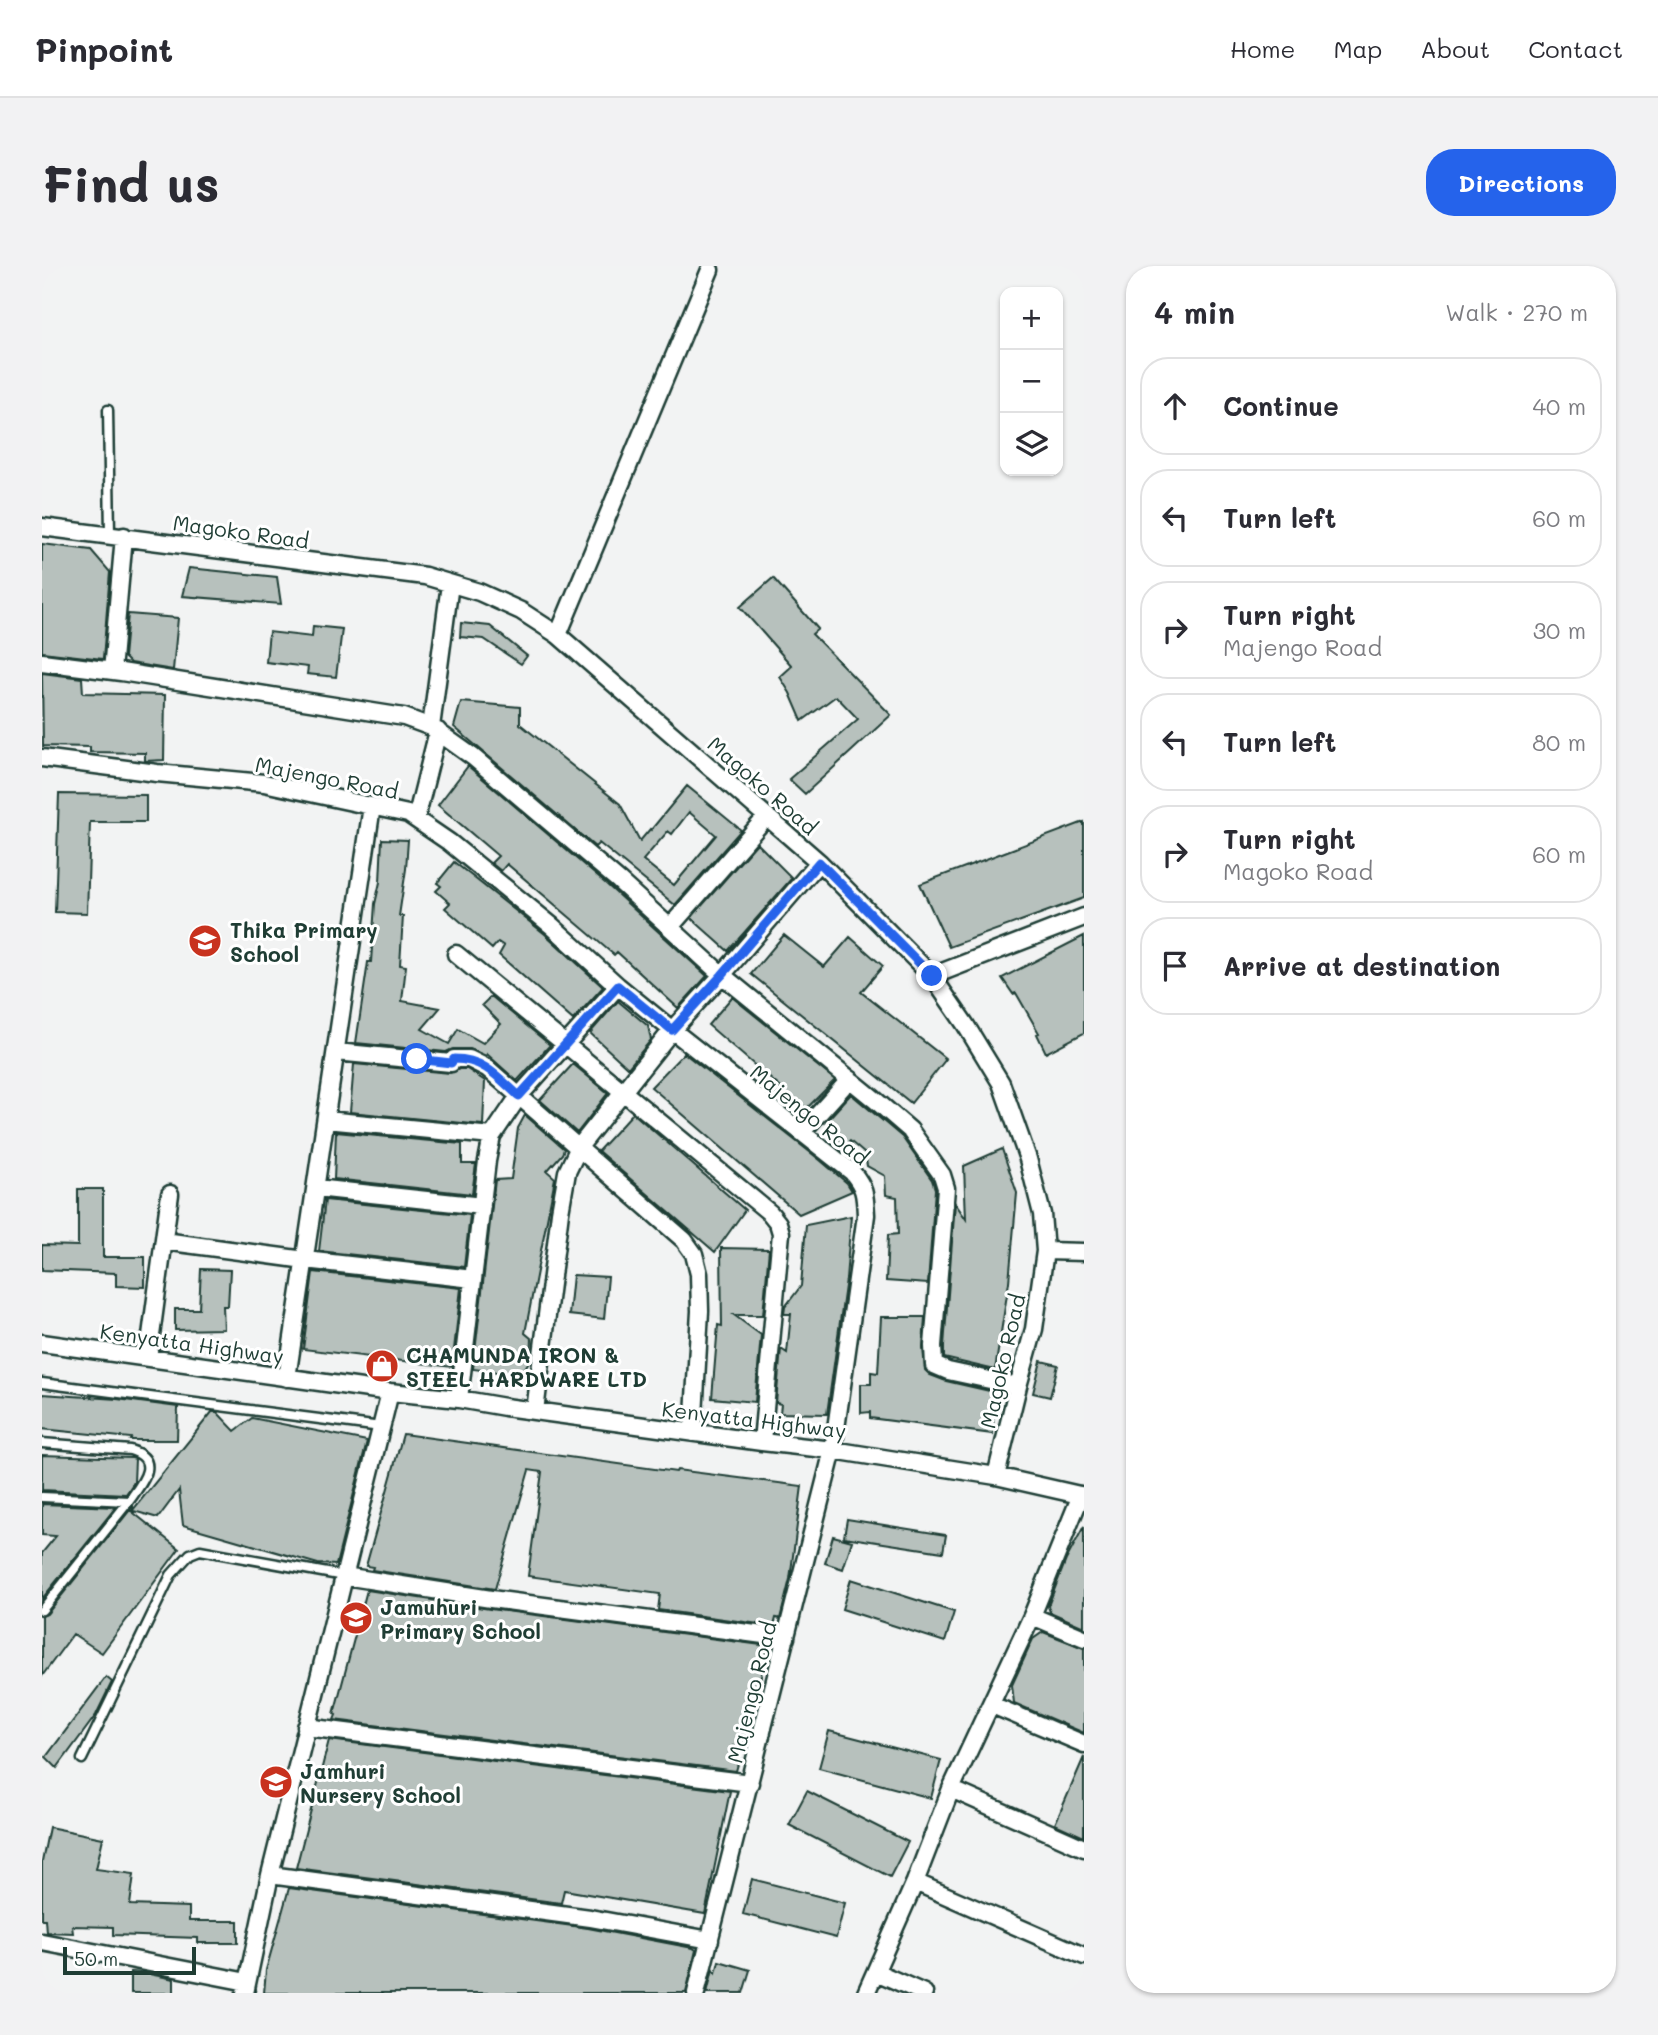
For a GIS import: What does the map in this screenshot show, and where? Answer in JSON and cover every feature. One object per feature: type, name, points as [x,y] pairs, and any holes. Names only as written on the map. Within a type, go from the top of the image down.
[{"type":"street","points":[[558,635],[710,270]]},
{"type":"street","name":"Magoko Road","points":[[42,527],[425,576],[479,592],[521,611],[558,635],[819,862],[932,976],[1001,1083],[1028,1159],[1042,1214],[1045,1251],[1034,1329],[996,1476]]},
{"type":"street","points":[[112,671],[117,535]]},
{"type":"street","points":[[416,819],[434,729],[450,583]]},
{"type":"street","points":[[42,662],[404,717],[434,729],[473,757],[620,881],[722,975],[910,1129],[942,1175],[946,1188],[933,1346],[934,1365],[938,1369],[1018,1386]]},
{"type":"street","name":"Majengo Road","points":[[42,758],[264,783],[408,814],[449,842],[552,926],[618,986],[852,1172],[862,1184],[866,1215],[833,1450],[696,1993]]},
{"type":"street","points":[[287,1378],[372,806]]},
{"type":"street","points":[[670,927],[767,816]]},
{"type":"street","points":[[535,1411],[560,1212],[567,1172],[579,1147],[672,1030],[819,862]]},
{"type":"street","points":[[932,976],[1084,917]]},
{"type":"street","points":[[456,954],[624,1091],[778,1223],[781,1233],[762,1442]]},
{"type":"street","points":[[459,1399],[492,1136],[519,1096],[618,986]]},
{"type":"street","points":[[337,1052],[451,1063],[454,1059],[469,1059],[487,1068],[684,1240],[694,1254],[699,1274],[700,1311],[693,1433]]},
{"type":"street","points":[[802,1132],[850,1079]]},
{"type":"street","points":[[326,1120],[492,1136]]},
{"type":"street","points":[[316,1188],[482,1206]]},
{"type":"street","points":[[148,1358],[170,1194]]},
{"type":"street","points":[[164,1241],[473,1279]]},
{"type":"street","points":[[1045,1251],[1084,1252]]},
{"type":"street","name":"Kenyatta Highway","points":[[42,1343],[833,1450],[996,1476],[1082,1495]]},
{"type":"street","points":[[42,1942],[246,1987],[270,1875],[390,1392]]},
{"type":"street","points":[[866,1993],[915,1882],[951,1789],[1032,1616],[1082,1495]]},
{"type":"street","points":[[344,1576],[492,1599],[786,1638]]},
{"type":"street","points":[[1032,1616],[1084,1638]]},
{"type":"street","points":[[992,1705],[1084,1744]]},
{"type":"street","points":[[306,1727],[750,1783]]},
{"type":"street","points":[[951,1789],[1084,1848]]},
{"type":"street","points":[[270,1875],[590,1918],[710,1940]]},
{"type":"street","points":[[915,1882],[1084,1956]]},
{"type":"street","points":[[876,1972],[924,1993]]},
{"type":"lane","points":[[108,410],[117,535]]},
{"type":"lane","points":[[42,1383],[382,1426]]},
{"type":"lane","points":[[42,1443],[130,1450],[144,1457],[148,1469],[129,1501],[42,1611]]},
{"type":"lane","points":[[42,1497],[129,1501]]},
{"type":"lane","points":[[82,1759],[171,1575],[190,1554],[200,1550],[344,1576]]},
{"type":"building","points":[[42,544],[91,550],[110,572],[103,659],[42,652]]},
{"type":"building","points":[[189,568],[277,577],[281,604],[182,596]]},
{"type":"building","points":[[773,578],[818,629],[812,634],[891,715],[805,794],[789,779],[858,719],[836,696],[802,721],[780,677],[792,666],[740,607]]},
{"type":"building","points":[[128,614],[178,618],[173,670],[130,663],[124,657]]},
{"type":"building","points":[[461,623],[490,626],[527,656],[521,664],[484,639],[460,637]]},
{"type":"building","points":[[313,626],[342,629],[336,677],[307,674],[308,667],[266,662],[269,632],[312,637]]},
{"type":"building","points":[[42,673],[82,678],[83,693],[165,695],[164,760],[145,761],[145,753],[90,752],[90,747],[43,746]]},
{"type":"building","points":[[461,702],[520,707],[520,724],[620,804],[640,841],[687,786],[741,830],[675,905],[599,843],[595,847],[454,727]],"holes":[[[689,812],[716,835],[674,885],[643,860],[668,831],[672,834]]]},
{"type":"building","points":[[468,766],[605,883],[707,976],[678,1008],[617,952],[614,955],[507,864],[501,871],[491,863],[498,856],[438,805]]},
{"type":"building","points":[[59,794],[146,795],[146,822],[90,822],[87,913],[55,912]]},
{"type":"building","points":[[1084,822],[1084,898],[949,947],[920,884]]},
{"type":"building","points":[[382,839],[408,840],[399,916],[403,916],[400,965],[406,966],[402,1001],[440,1008],[422,1029],[449,1044],[458,1029],[483,1043],[501,1024],[482,1005],[491,996],[550,1045],[517,1081],[487,1054],[486,1056],[470,1049],[453,1049],[446,1052],[356,1043],[368,962],[371,962]]},
{"type":"building","points":[[757,843],[792,878],[728,951],[691,918]]},
{"type":"building","points":[[454,862],[545,934],[603,987],[573,1020],[499,955],[504,946],[498,942],[492,949],[445,908],[450,903],[436,891],[441,886],[437,883]]},
{"type":"building","points":[[784,935],[824,967],[850,937],[883,966],[861,992],[946,1059],[911,1103],[751,974]]},
{"type":"building","points":[[1084,936],[1084,1033],[1046,1053],[1037,1034],[1039,1033],[1016,993],[1013,994],[1002,978]]},
{"type":"building","points":[[732,997],[835,1080],[807,1108],[800,1104],[792,1112],[774,1097],[781,1088],[708,1025]]},
{"type":"building","points":[[618,1001],[648,1026],[651,1040],[628,1068],[590,1033]]},
{"type":"building","points":[[684,1053],[820,1160],[847,1183],[852,1191],[799,1214],[651,1087]]},
{"type":"building","points":[[354,1064],[450,1073],[467,1069],[485,1081],[483,1125],[350,1112]]},
{"type":"building","points":[[573,1064],[608,1093],[577,1133],[540,1100]]},
{"type":"building","points":[[851,1094],[902,1137],[932,1180],[935,1189],[928,1284],[886,1281],[888,1235],[898,1234],[897,1197],[886,1195],[885,1176],[867,1166],[865,1154],[850,1141],[842,1149],[829,1141],[837,1128],[829,1118]]},
{"type":"building","points":[[633,1113],[745,1210],[715,1252],[598,1151]]},
{"type":"building","points":[[525,1115],[564,1149],[547,1171],[555,1178],[525,1333],[532,1339],[531,1359],[520,1375],[473,1369],[495,1180],[511,1179],[518,1128]]},
{"type":"building","points":[[336,1132],[462,1144],[462,1164],[476,1164],[472,1194],[334,1179]]},
{"type":"building","points":[[1002,1149],[1017,1193],[1009,1282],[995,1370],[944,1358],[944,1346],[955,1203],[966,1219],[964,1166]]},
{"type":"building","points":[[78,1189],[103,1189],[103,1257],[145,1257],[145,1287],[116,1286],[116,1273],[42,1270],[42,1245],[78,1246]]},
{"type":"building","points":[[325,1200],[470,1215],[464,1267],[319,1251]]},
{"type":"building","points":[[851,1216],[846,1279],[827,1414],[780,1413],[781,1404],[776,1403],[781,1349],[787,1353],[791,1314],[784,1314],[785,1307],[801,1286],[806,1225]]},
{"type":"building","points":[[721,1248],[769,1249],[763,1315],[734,1315],[761,1335],[755,1402],[712,1398],[718,1325],[722,1326]]},
{"type":"building","points":[[201,1269],[230,1270],[228,1306],[223,1306],[224,1329],[175,1330],[175,1309],[199,1309]]},
{"type":"building","points":[[313,1272],[461,1288],[452,1367],[303,1349]]},
{"type":"building","points":[[573,1275],[608,1277],[604,1319],[569,1315]]},
{"type":"building","points":[[881,1317],[925,1317],[925,1370],[930,1375],[946,1381],[994,1392],[993,1434],[870,1418],[870,1412],[861,1413],[861,1384],[871,1384],[871,1372],[878,1373]]},
{"type":"building","points":[[1041,1361],[1058,1365],[1050,1397],[1033,1393]]},
{"type":"building","points":[[42,1394],[117,1399],[178,1407],[177,1440],[130,1440],[131,1438],[42,1429]]},
{"type":"building","points":[[212,1412],[217,1412],[235,1431],[252,1418],[367,1441],[336,1565],[318,1564],[183,1525],[179,1490],[158,1518],[130,1510],[133,1506],[133,1510]]},
{"type":"building","points":[[403,1434],[676,1472],[802,1486],[790,1579],[780,1619],[776,1618],[774,1626],[658,1610],[660,1594],[528,1576],[542,1472],[529,1470],[495,1589],[372,1570],[373,1567],[366,1566]]},
{"type":"building","points":[[42,1455],[132,1458],[135,1459],[134,1482],[126,1494],[42,1490]]},
{"type":"building","points":[[42,1504],[116,1507],[42,1599],[42,1553],[56,1536],[42,1535]]},
{"type":"building","points":[[130,1510],[179,1549],[102,1653],[73,1634],[42,1676],[42,1616],[47,1614]]},
{"type":"building","points":[[847,1519],[946,1535],[943,1552],[844,1537]]},
{"type":"building","points":[[1084,1526],[1084,1627],[1050,1612],[1048,1606],[1066,1560]]},
{"type":"building","points":[[833,1536],[852,1541],[843,1569],[825,1563]]},
{"type":"building","points":[[851,1579],[954,1612],[945,1642],[842,1609]]},
{"type":"building","points":[[367,1590],[769,1646],[742,1748],[733,1746],[731,1752],[740,1757],[736,1771],[334,1720]]},
{"type":"building","points":[[1043,1632],[1084,1648],[1084,1733],[1014,1703],[1012,1685],[1033,1639]]},
{"type":"building","points":[[106,1677],[112,1682],[96,1715],[57,1768],[46,1757]]},
{"type":"building","points":[[829,1731],[941,1760],[931,1798],[819,1768]]},
{"type":"building","points":[[329,1740],[730,1791],[705,1914],[564,1890],[561,1903],[296,1868]]},
{"type":"building","points":[[1084,1757],[1084,1837],[1055,1824]]},
{"type":"building","points":[[807,1791],[908,1842],[890,1877],[789,1825]]},
{"type":"building","points":[[49,1827],[103,1838],[96,1869],[134,1874],[130,1905],[189,1907],[189,1921],[238,1921],[238,1943],[198,1943],[198,1938],[113,1935],[113,1927],[72,1926],[73,1933],[46,1932],[45,1919],[42,1919],[42,1862]]},
{"type":"building","points":[[752,1879],[845,1903],[836,1938],[743,1914]]},
{"type":"building","points":[[289,1888],[588,1928],[696,1950],[686,1993],[264,1993],[266,1970]]},
{"type":"building","points":[[719,1961],[750,1970],[743,1993],[707,1993],[713,1969],[716,1973]]},
{"type":"building","points":[[131,1972],[174,1979],[174,1993],[131,1993]]},
{"type":"place","name":"Thika Primary School","points":[[205,941]]},
{"type":"place","name":"CHAMUNDA IRON & STEEL HARDWARE LTD","points":[[382,1366]]},
{"type":"place","name":"Jamuhuri Primary School","points":[[356,1618]]},
{"type":"place","name":"Jamhuri Nursery School","points":[[276,1782]]},
{"type":"route","points":[[417,1059],[451,1063],[454,1059],[469,1059],[487,1068],[519,1096],[618,986],[672,1030],[819,862],[932,976]]}]
